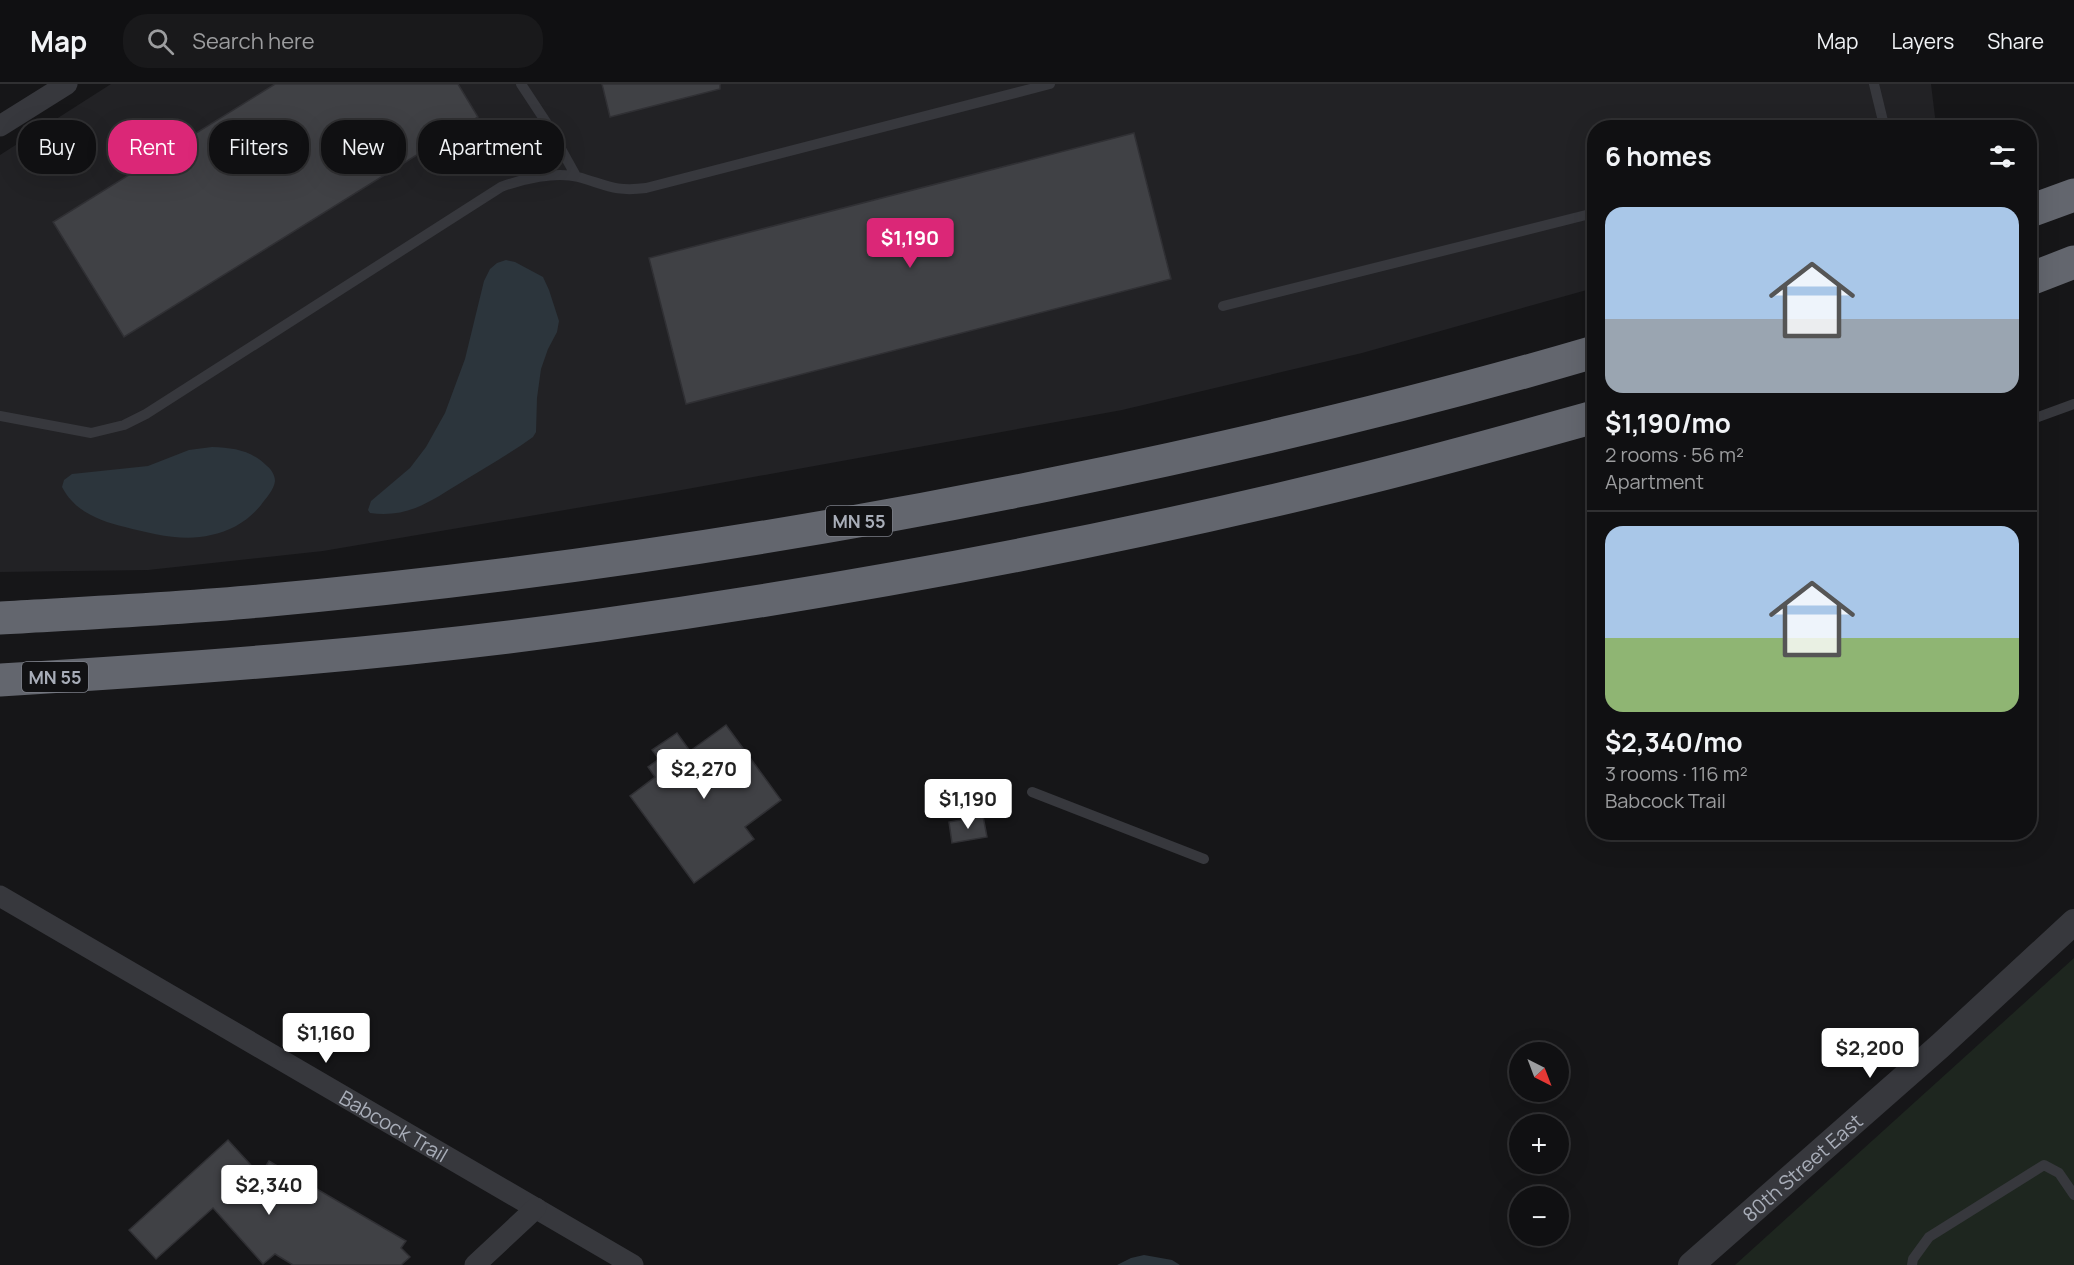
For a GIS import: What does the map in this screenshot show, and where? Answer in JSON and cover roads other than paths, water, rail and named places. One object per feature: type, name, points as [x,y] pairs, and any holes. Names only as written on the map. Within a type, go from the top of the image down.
[{"type":"highway","points":[[2037,208],[2074,195]]},
{"type":"highway","points":[[2037,276],[2074,262]]},
{"type":"highway","name":"MN 55","points":[[0,618],[261,601],[515,573],[888,517],[1263,439],[1402,405],[1587,354]]},
{"type":"highway","name":"MN 55","points":[[0,680],[111,674],[322,657],[534,634],[842,586],[983,562],[1246,506],[1368,478],[1587,419]]},
{"type":"highway","points":[[0,612],[109,612]]},
{"type":"highway","points":[[0,688],[111,674]]},
{"type":"street","points":[[0,126],[67,84]]},
{"type":"street","name":"Babcock Trail","points":[[0,896],[633,1265]]},
{"type":"street","name":"80th Street East","points":[[1691,1265],[1940,1046],[2074,922]]},
{"type":"street","points":[[475,1265],[536,1208]]},
{"type":"lane","points":[[521,84],[546,122],[576,177]]},
{"type":"lane","points":[[0,417],[91,433],[124,425],[146,414],[501,187],[522,179],[576,177],[604,187],[626,190],[646,188],[1050,84]]},
{"type":"lane","points":[[1874,84],[1883,120]]},
{"type":"lane","points":[[1223,306],[1587,215]]},
{"type":"lane","points":[[2037,417],[2074,404]]},
{"type":"lane","points":[[1032,792],[1204,859]]},
{"type":"lane","points":[[1912,1265],[1913,1259],[1929,1237],[2044,1165],[2059,1173],[2074,1195]]}]
